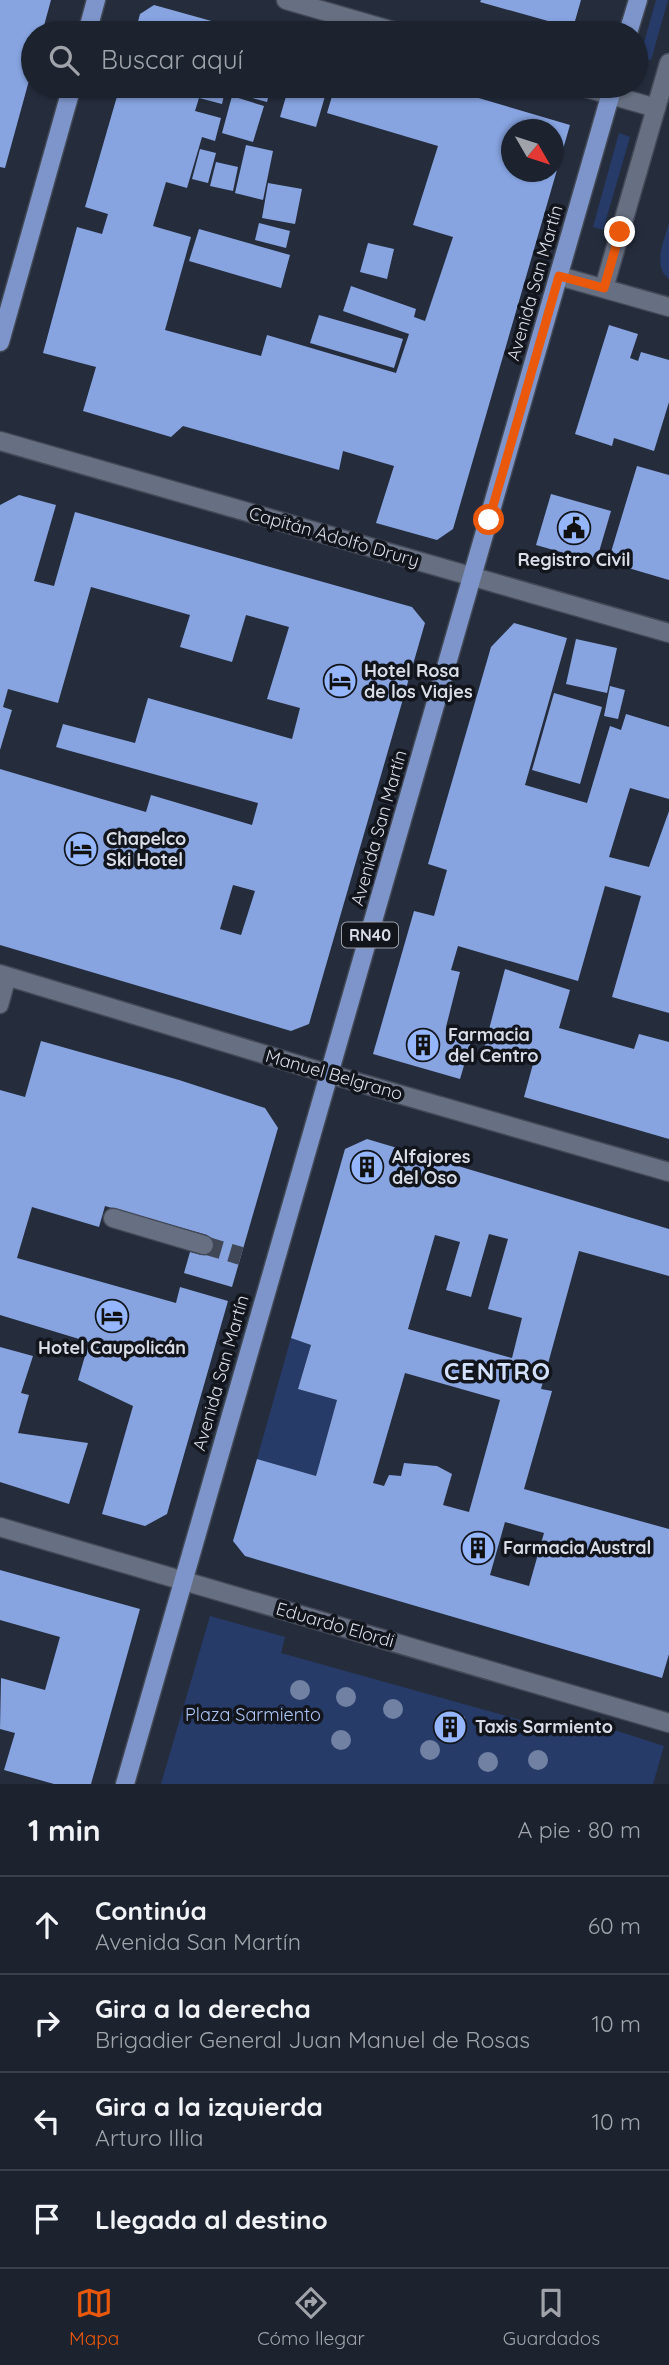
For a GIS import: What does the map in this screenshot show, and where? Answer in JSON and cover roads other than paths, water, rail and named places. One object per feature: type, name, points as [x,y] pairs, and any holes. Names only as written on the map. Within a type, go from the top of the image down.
[{"type":"main road","points":[[90,21],[96,0]]},
{"type":"main road","points":[[632,21],[638,0]]},
{"type":"main road","points":[[0,342],[69,98]]},
{"type":"main road","name":"Avenida San Martín","points":[[125,1784],[610,98]]},
{"type":"street","points":[[286,0],[359,21]]},
{"type":"street","points":[[604,288],[669,62]]},
{"type":"street","points":[[632,98],[656,108]]},
{"type":"street","points":[[559,276],[669,307]]},
{"type":"street","name":"Capitán Adolfo Drury","points":[[0,441],[669,633]]},
{"type":"street","name":"Manuel Belgrano","points":[[4,975],[329,1074],[669,1171]]},
{"type":"street","points":[[113,1218],[204,1245]]},
{"type":"street","name":"Eduardo Elordi","points":[[0,1527],[669,1723]]},
{"type":"lane","points":[[0,1005],[4,975]]},
{"type":"tunnel","points":[[204,1245],[241,1256]]},
{"type":"place","name":"Registro Civil","points":[[574,528]]},
{"type":"place","name":"Hotel Rosa de los Viajes","points":[[340,681]]},
{"type":"place","name":"Chapelco Ski Hotel","points":[[81,849]]},
{"type":"place","name":"Farmacia del Centro","points":[[423,1045]]},
{"type":"place","name":"Alfajores del Oso","points":[[367,1167]]},
{"type":"place","name":"Hotel Caupolicán","points":[[112,1316]]},
{"type":"place","name":"Farmacia Austral","points":[[478,1548]]},
{"type":"place","name":"Taxis Sarmiento","points":[[450,1727]]},
{"type":"district","name":"CENTRO","points":[[498,1372]]},
{"type":"park label","name":"Plaza Sarmiento","points":[[253,1715]]}]
